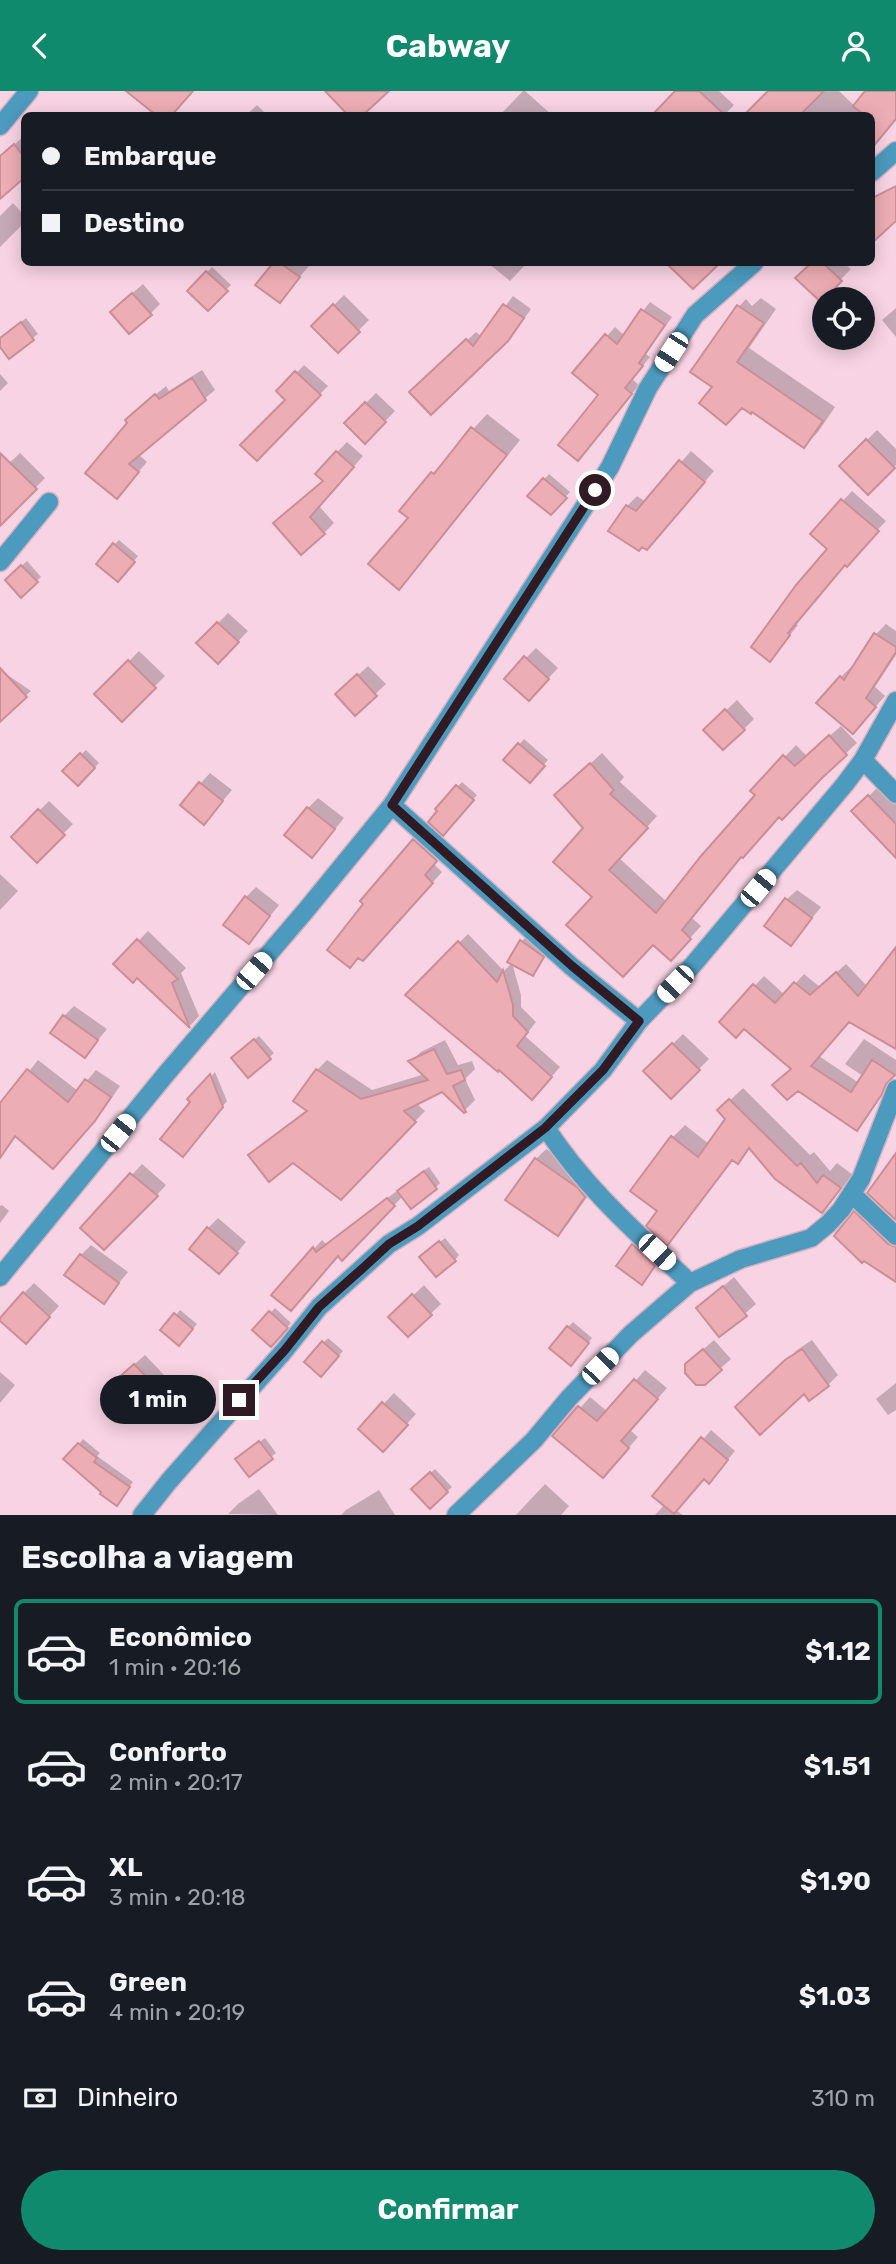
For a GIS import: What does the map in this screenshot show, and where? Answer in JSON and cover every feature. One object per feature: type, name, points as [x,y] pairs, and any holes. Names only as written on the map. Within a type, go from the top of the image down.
[{"type":"street","points":[[0,126],[29,91]]},
{"type":"street","points":[[875,169],[896,151]]},
{"type":"street","points":[[0,1277],[392,805],[610,467],[648,388],[695,315],[751,266]]},
{"type":"street","points":[[0,562],[49,502]]},
{"type":"street","points":[[142,1515],[319,1307],[389,1244],[418,1226],[545,1128],[603,1070],[639,1021],[692,966],[863,760],[896,701]]},
{"type":"street","points":[[863,760],[896,794]]},
{"type":"street","points":[[392,805],[572,966],[639,1021]]},
{"type":"street","points":[[456,1515],[534,1440],[569,1398],[631,1334],[690,1283],[741,1259],[811,1238],[828,1224],[861,1179],[896,1089]]},
{"type":"street","points":[[545,1128],[579,1174],[690,1283]]},
{"type":"street","points":[[852,1194],[896,1236]]},
{"type":"building","points":[[126,91],[193,91],[175,112],[152,112]]},
{"type":"building","points":[[325,91],[389,91],[366,112],[345,112]]},
{"type":"building","points":[[675,91],[699,91],[722,112],[655,112]]},
{"type":"building","points":[[768,91],[824,91],[803,112],[747,112]]},
{"type":"building","points":[[865,91],[896,91],[896,119],[875,144],[875,112],[860,112],[853,106]]},
{"type":"building","points":[[14,144],[21,153],[21,181],[0,199],[0,156]]},
{"type":"building","points":[[896,186],[896,221],[875,240],[875,196]]},
{"type":"building","points":[[271,266],[284,266],[300,277],[280,303],[255,285]]},
{"type":"building","points":[[669,266],[717,266],[693,289]]},
{"type":"building","points":[[808,266],[826,266],[842,281],[836,287],[812,287],[812,294],[795,278]]},
{"type":"building","points":[[206,271],[228,291],[208,311],[187,291]]},
{"type":"building","points":[[132,293],[152,315],[129,334],[110,312]]},
{"type":"building","points":[[333,304],[360,332],[338,353],[311,326]]},
{"type":"building","points":[[503,304],[524,318],[508,341],[431,415],[409,392],[466,339],[473,346]]},
{"type":"building","points":[[737,305],[764,323],[737,362],[823,421],[804,448],[752,412],[751,414],[742,408],[726,425],[699,403],[712,387],[690,372]]},
{"type":"building","points":[[641,309],[665,325],[639,363],[643,366],[625,388],[632,394],[578,461],[558,445],[598,395],[572,373],[605,334],[617,344]]},
{"type":"building","points":[[21,322],[34,340],[9,359],[0,347],[0,338]]},
{"type":"building","points":[[295,371],[321,395],[257,461],[240,445],[285,400],[276,391]]},
{"type":"building","points":[[192,378],[206,400],[129,464],[139,472],[117,499],[85,473],[127,423],[125,420],[155,394],[159,399]]},
{"type":"building","points":[[365,402],[386,422],[365,444],[344,423]]},
{"type":"building","points":[[471,427],[507,455],[399,590],[368,564],[408,518],[399,511],[431,472],[434,474]]},
{"type":"building","points":[[866,439],[895,468],[868,495],[839,466]]},
{"type":"building","points":[[336,451],[354,467],[310,517],[325,534],[301,555],[273,523],[323,481],[315,474]]},
{"type":"building","points":[[0,453],[37,489],[0,526]]},
{"type":"building","points":[[679,460],[705,482],[647,550],[642,547],[639,551],[608,531],[626,505],[636,511]]},
{"type":"building","points":[[543,478],[567,498],[551,515],[527,496]]},
{"type":"building","points":[[841,499],[879,531],[847,567],[845,565],[788,633],[790,635],[770,662],[751,647],[796,585],[827,549],[810,534]]},
{"type":"building","points":[[113,543],[135,562],[118,582],[96,564]]},
{"type":"building","points":[[21,565],[38,582],[21,598],[5,580]]},
{"type":"building","points":[[217,622],[239,642],[218,664],[196,643]]},
{"type":"building","points":[[874,633],[896,647],[896,652],[866,698],[876,707],[853,734],[816,703],[840,676],[844,680]]},
{"type":"building","points":[[524,656],[549,679],[529,701],[504,679]]},
{"type":"building","points":[[128,660],[156,688],[122,722],[94,694]]},
{"type":"building","points":[[0,668],[27,697],[0,722]]},
{"type":"building","points":[[357,674],[377,696],[355,716],[335,694]]},
{"type":"building","points":[[725,709],[745,730],[723,750],[703,730]]},
{"type":"building","points":[[829,735],[847,755],[782,820],[779,817],[743,858],[741,857],[682,930],[691,939],[671,961],[653,945],[623,977],[566,925],[592,897],[553,862],[583,828],[554,795],[590,763],[614,790],[610,794],[648,828],[609,870],[656,913],[701,856],[755,795],[750,791],[783,755],[795,766]]},
{"type":"building","points":[[518,743],[545,766],[530,783],[503,760]]},
{"type":"building","points":[[80,753],[95,768],[78,786],[62,771]]},
{"type":"building","points":[[199,782],[223,801],[204,825],[180,805]]},
{"type":"building","points":[[456,785],[474,800],[443,836],[428,822],[437,811],[435,809]]},
{"type":"building","points":[[868,795],[896,824],[896,858],[851,811]]},
{"type":"building","points":[[307,807],[335,829],[312,858],[284,835]]},
{"type":"building","points":[[38,809],[65,835],[37,863],[11,837]]},
{"type":"building","points":[[413,839],[437,861],[425,875],[433,883],[363,961],[358,958],[350,968],[327,950],[363,904],[360,901]]},
{"type":"building","points":[[245,896],[270,916],[249,944],[223,925]]},
{"type":"building","points":[[785,898],[812,918],[791,946],[764,926]]},
{"type":"building","points":[[137,939],[178,979],[172,983],[190,1028],[137,978],[133,983],[113,964]]},
{"type":"building","points":[[520,940],[544,957],[533,976],[507,962]]},
{"type":"building","points":[[458,941],[497,982],[503,970],[513,1005],[513,1016],[528,1032],[517,1046],[552,1077],[532,1100],[405,995]]},
{"type":"building","points":[[896,947],[896,1049],[849,1022],[811,1066],[851,1092],[872,1060],[895,1075],[886,1084],[857,1131],[798,1091],[787,1100],[772,1085],[791,1069],[744,1029],[736,1038],[719,1022],[753,984],[775,1003],[794,982],[810,995],[836,972],[858,996]]},
{"type":"building","points":[[63,1015],[98,1040],[85,1058],[50,1033]]},
{"type":"building","points":[[254,1039],[271,1059],[248,1078],[231,1058]]},
{"type":"building","points":[[672,1043],[700,1070],[671,1099],[643,1071]]},
{"type":"building","points":[[434,1049],[447,1074],[461,1070],[465,1080],[453,1086],[466,1112],[442,1092],[404,1111],[416,1122],[341,1200],[293,1163],[269,1182],[248,1155],[307,1111],[293,1101],[316,1069],[361,1099],[428,1080],[408,1061]]},
{"type":"building","points":[[27,1069],[68,1102],[85,1079],[111,1097],[95,1121],[53,1169],[15,1136],[0,1158],[0,1103]]},
{"type":"building","points":[[210,1074],[223,1107],[183,1157],[160,1139],[190,1102],[187,1099]]},
{"type":"building","points":[[729,1099],[797,1166],[801,1163],[817,1183],[823,1175],[841,1188],[822,1213],[775,1179],[749,1148],[738,1164],[732,1160],[667,1246],[646,1226],[657,1211],[630,1191],[671,1136],[698,1157],[725,1119],[717,1110]]},
{"type":"building","points":[[896,1153],[896,1220],[867,1193]]},
{"type":"building","points":[[535,1158],[578,1188],[585,1197],[558,1236],[505,1200]]},
{"type":"building","points":[[424,1171],[437,1189],[411,1209],[397,1191]]},
{"type":"building","points":[[130,1173],[158,1196],[104,1250],[80,1228]]},
{"type":"building","points":[[387,1198],[395,1206],[342,1261],[338,1256],[291,1311],[271,1295],[313,1247],[316,1252]]},
{"type":"building","points":[[854,1211],[888,1244],[896,1247],[896,1282],[864,1261],[862,1263],[834,1236]]},
{"type":"building","points":[[207,1227],[238,1253],[219,1274],[189,1249]]},
{"type":"building","points":[[439,1241],[456,1261],[436,1277],[419,1257]]},
{"type":"building","points":[[632,1244],[655,1266],[642,1285],[616,1266]]},
{"type":"building","points":[[80,1254],[119,1283],[104,1304],[64,1275]]},
{"type":"building","points":[[723,1286],[747,1316],[719,1337],[696,1308]]},
{"type":"building","points":[[23,1292],[50,1317],[26,1344],[0,1321]]},
{"type":"building","points":[[412,1294],[432,1315],[408,1337],[388,1317]]},
{"type":"building","points":[[269,1311],[288,1328],[271,1347],[252,1330]]},
{"type":"building","points":[[174,1313],[193,1329],[179,1346],[160,1330]]},
{"type":"building","points":[[567,1326],[589,1343],[571,1366],[549,1348]]},
{"type":"building","points":[[322,1341],[339,1356],[321,1377],[304,1362]]},
{"type":"building","points":[[703,1349],[722,1370],[705,1385],[696,1385],[685,1373],[685,1364]]},
{"type":"building","points":[[802,1349],[829,1386],[809,1401],[804,1394],[760,1435],[735,1407],[785,1360]]},
{"type":"building","points":[[134,1364],[157,1388],[138,1406],[115,1381]]},
{"type":"building","points":[[634,1379],[658,1399],[621,1441],[629,1448],[603,1478],[552,1436],[578,1406],[597,1421]]},
{"type":"building","points":[[382,1402],[408,1425],[383,1452],[358,1429]]},
{"type":"building","points":[[701,1437],[728,1460],[709,1484],[704,1479],[674,1514],[652,1496]]},
{"type":"building","points":[[259,1441],[273,1459],[249,1477],[235,1459]]},
{"type":"building","points":[[78,1443],[97,1458],[94,1462],[130,1487],[117,1506],[100,1494],[101,1492],[63,1459]]},
{"type":"building","points":[[430,1472],[448,1492],[430,1509],[411,1489]]},
{"type":"route","points":[[239,1400],[284,1351],[319,1307],[389,1244],[418,1226],[545,1128],[603,1070],[639,1021],[572,966],[392,805],[595,490]]}]
